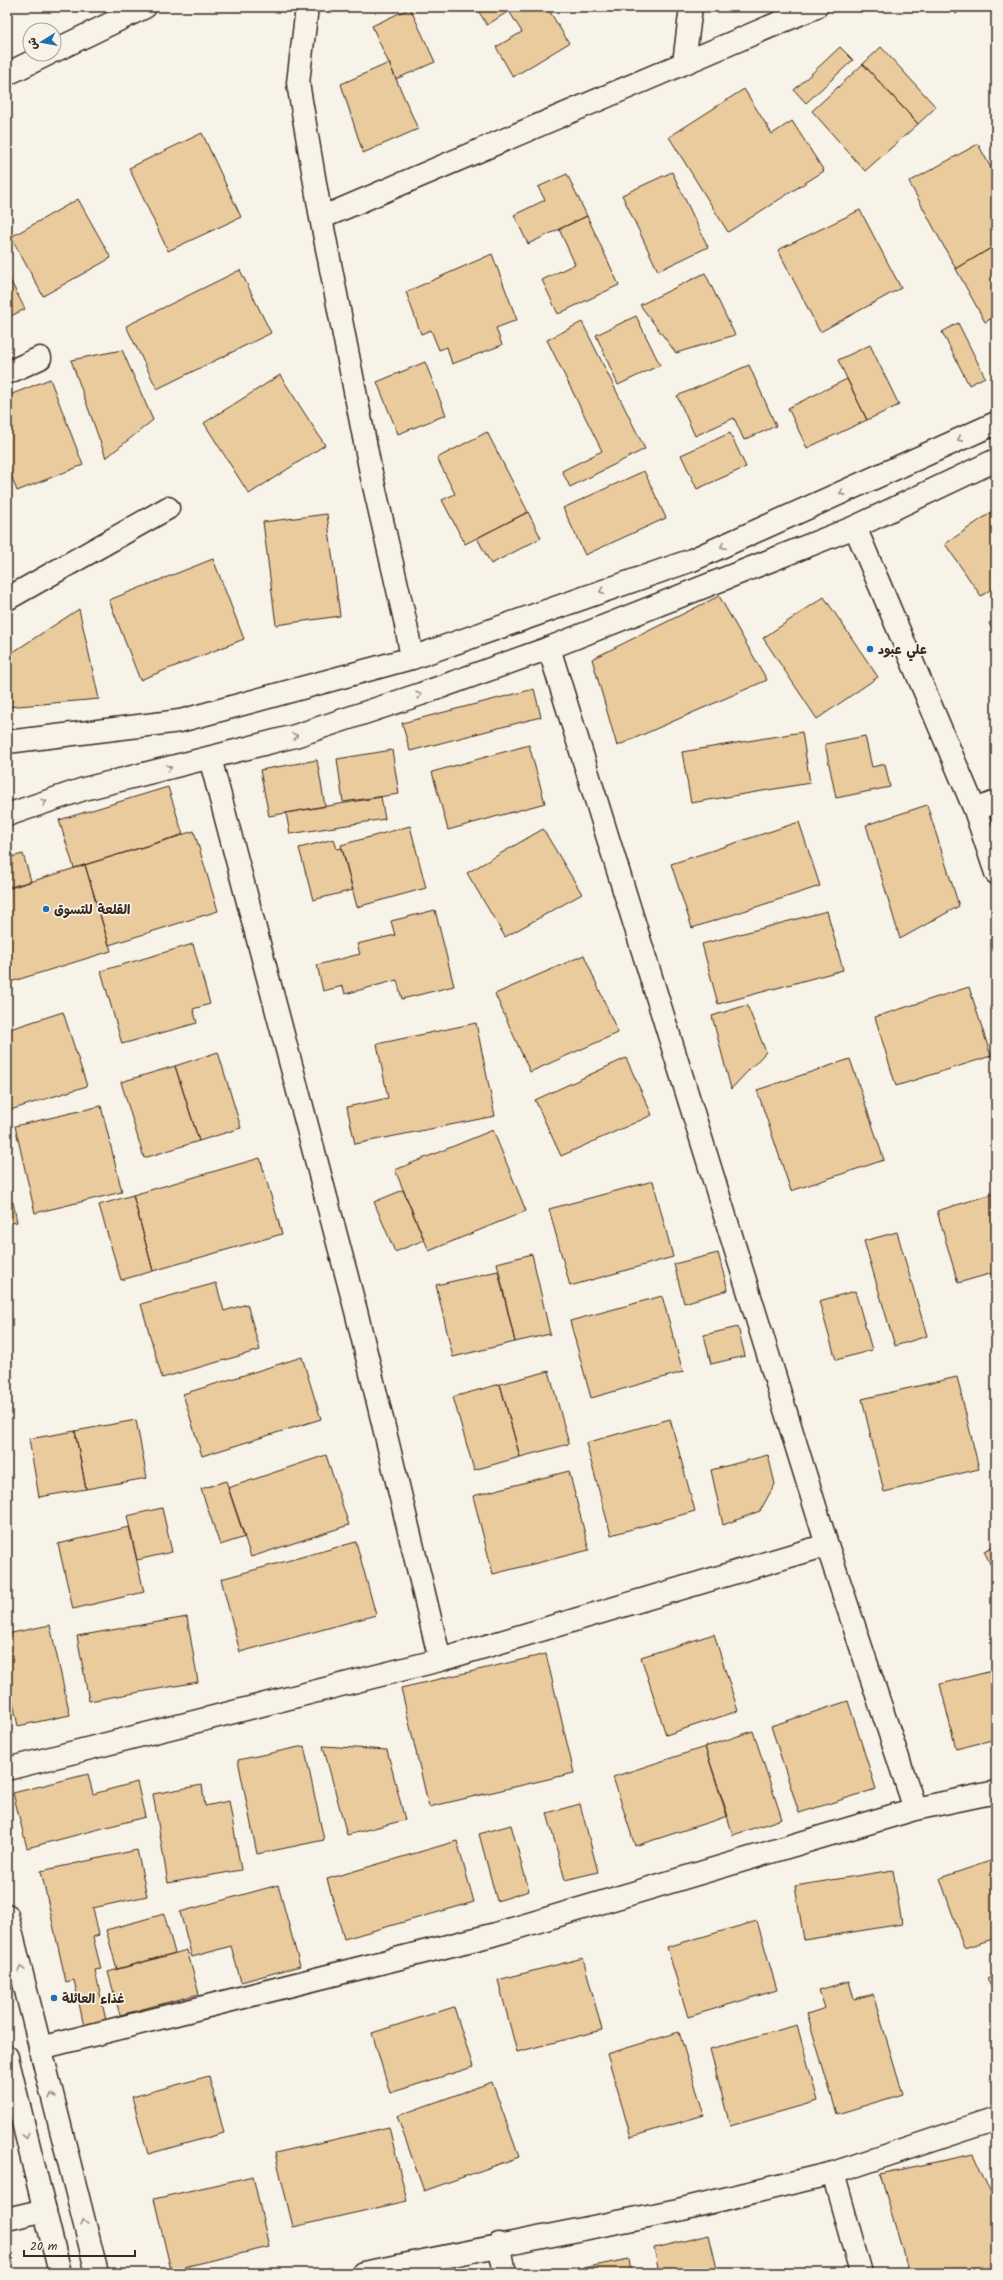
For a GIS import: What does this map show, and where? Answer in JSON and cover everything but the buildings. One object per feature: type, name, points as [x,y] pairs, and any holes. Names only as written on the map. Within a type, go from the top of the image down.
[{"type":"street","points":[[62,47],[145,7]]},
{"type":"street","points":[[307,7],[298,83],[321,218],[371,473],[412,658]]},
{"type":"street","points":[[684,63],[691,7]]},
{"type":"street","points":[[321,218],[816,7]]},
{"type":"street","points":[[7,74],[32,62]]},
{"type":"street","points":[[7,373],[40,358]]},
{"type":"street","points":[[7,742],[180,721],[412,658],[692,560],[996,423]]},
{"type":"street","points":[[7,815],[84,789],[295,736],[421,694],[549,648],[855,527],[996,460]]},
{"type":"street","points":[[7,599],[168,508]]},
{"type":"street","points":[[855,527],[975,810],[996,873]]},
{"type":"street","points":[[549,648],[827,1545],[915,1809]]},
{"type":"street","points":[[210,758],[356,1311],[440,1660]]},
{"type":"street","points":[[975,810],[996,802]]},
{"type":"street","points":[[7,1769],[440,1660],[827,1545]]},
{"type":"street","points":[[40,2048],[492,1935],[915,1809],[996,1792]]},
{"type":"street","points":[[7,1915],[97,2273]]},
{"type":"street","points":[[7,2057],[60,2273]]},
{"type":"street","points":[[363,2273],[499,2244],[678,2210],[834,2173],[996,2119]]},
{"type":"street","points":[[834,2173],[861,2273]]},
{"type":"street","points":[[7,2219],[45,2210]]},
{"type":"street","points":[[499,2244],[505,2273]]},
{"type":"place","name":"علي عبود","points":[[870,649]]},
{"type":"place","name":"القلعة للتسوق","points":[[46,909]]},
{"type":"place","name":"غذاء العائلة","points":[[54,1998]]}]
